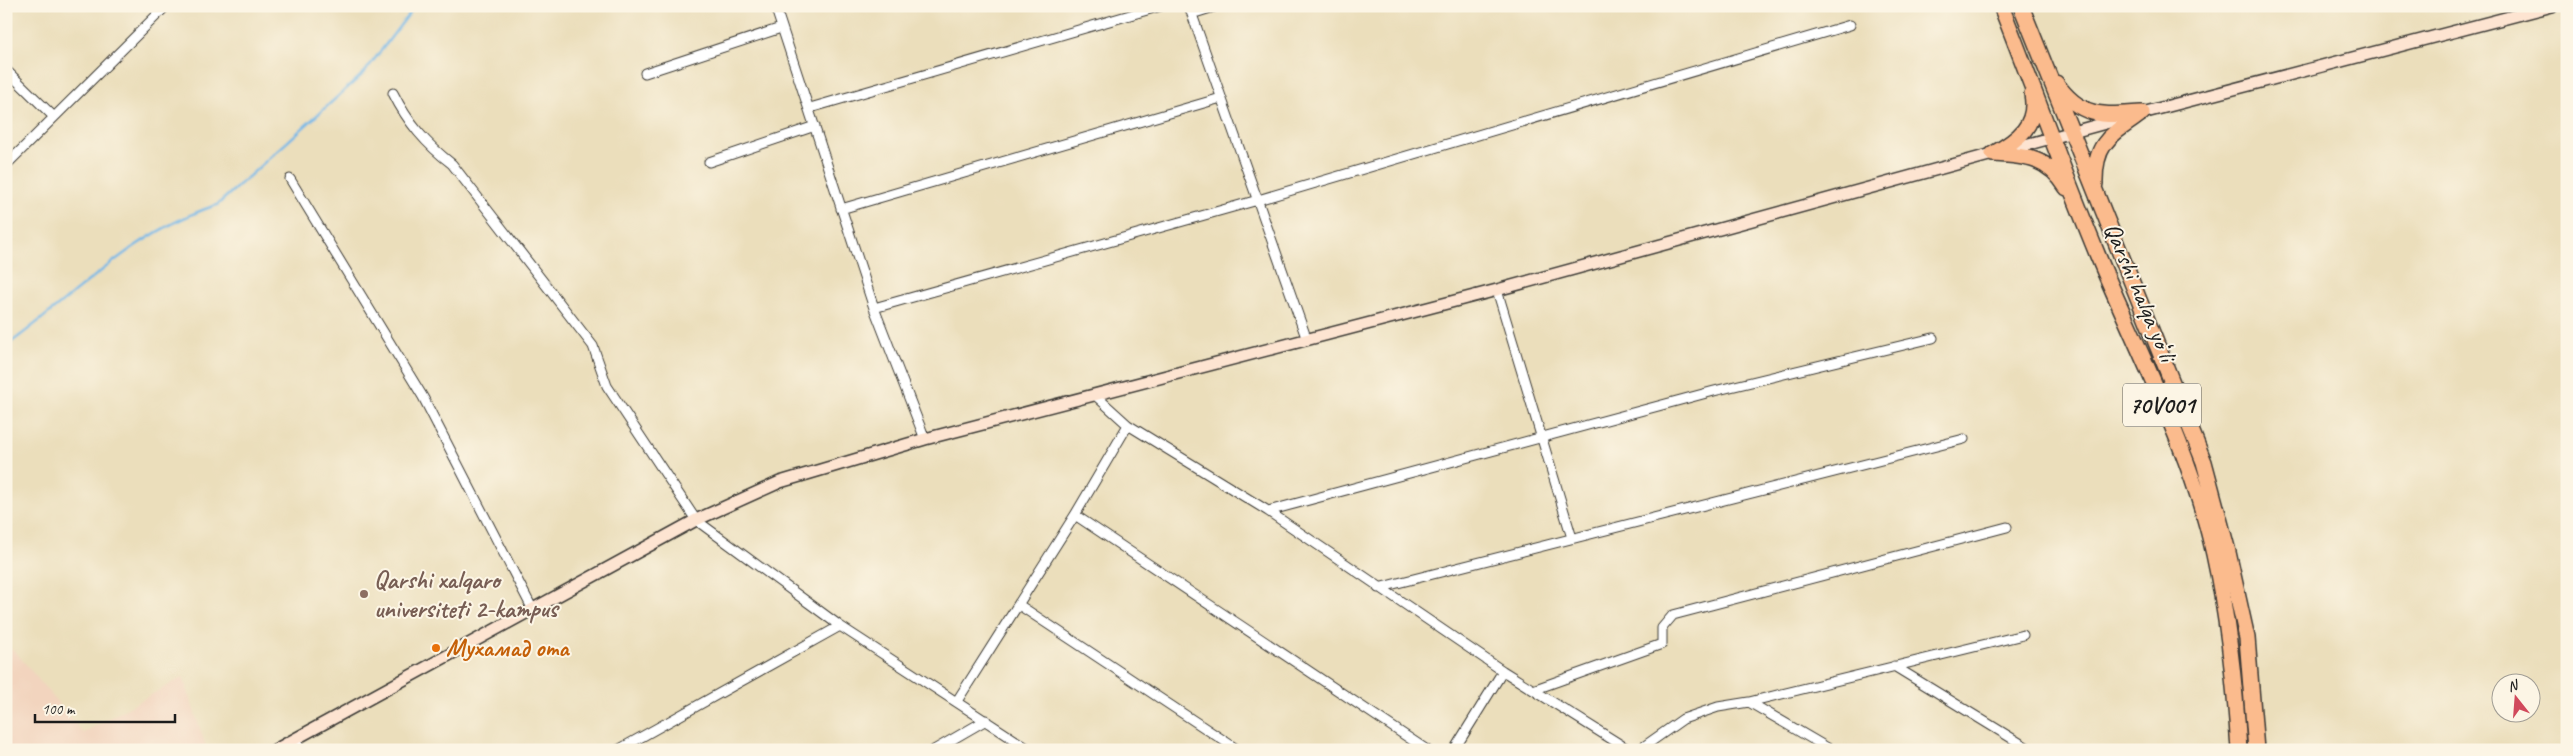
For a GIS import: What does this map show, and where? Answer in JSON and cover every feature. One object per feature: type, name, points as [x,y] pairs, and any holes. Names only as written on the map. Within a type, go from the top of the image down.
[{"type":"highway","name":"Qarshi halqa yoʻli","points":[[2001,6],[2080,210],[2193,483],[2214,553],[2228,634],[2236,698],[2239,750]]},
{"type":"highway","name":"Qarshi halqa yoʻli","points":[[2021,6],[2204,462],[2227,548],[2247,638],[2256,750]]},
{"type":"highway","points":[[2048,73],[2060,90],[2078,106],[2104,116],[2142,113]]},
{"type":"highway","points":[[1993,154],[2011,144],[2023,133],[2030,120],[2034,106],[2028,75]]},
{"type":"highway","points":[[2095,193],[2094,164],[2102,144],[2142,113]]},
{"type":"highway","points":[[1993,154],[2026,156],[2050,166],[2065,185],[2080,210]]},
{"type":"main road","points":[[275,750],[298,745],[533,610],[696,520],[780,482],[925,439],[1497,290],[2072,134],[2142,113],[2552,6]]},
{"type":"street","points":[[6,165],[166,6]]},
{"type":"street","points":[[776,6],[781,28],[810,108],[874,308],[925,439]]},
{"type":"street","points":[[810,108],[1161,6]]},
{"type":"street","points":[[1191,6],[1198,12],[1217,6]]},
{"type":"street","points":[[1191,6],[1221,98],[1307,340]]},
{"type":"street","points":[[874,308],[1258,200],[1850,26]]},
{"type":"street","points":[[645,73],[781,28]]},
{"type":"street","points":[[6,70],[54,117]]},
{"type":"street","points":[[393,93],[405,118],[430,147],[452,164],[593,346],[607,386],[696,520],[840,626],[1030,750]]},
{"type":"street","points":[[841,209],[1221,98]]},
{"type":"street","points":[[708,162],[815,126]]},
{"type":"street","points":[[290,179],[424,397],[533,610]]},
{"type":"street","points":[[1497,290],[1572,538]]},
{"type":"street","points":[[1268,511],[1540,437],[1932,338]]},
{"type":"street","points":[[1096,396],[1128,425],[1268,511],[1378,588],[1503,671],[1629,750]]},
{"type":"street","points":[[957,701],[1019,605],[1128,425]]},
{"type":"street","points":[[1378,588],[1964,439]]},
{"type":"street","points":[[1074,515],[1427,750]]},
{"type":"street","points":[[1533,690],[1662,644],[1662,628],[1674,615],[2006,527]]},
{"type":"street","points":[[1019,605],[1238,750]]},
{"type":"street","points":[[618,750],[840,626]]},
{"type":"street","points":[[1639,750],[1683,719],[1718,707],[1749,702],[2023,634]]},
{"type":"street","points":[[1894,666],[2031,750]]},
{"type":"street","points":[[1454,750],[1503,671]]},
{"type":"street","points":[[1749,702],[1831,750]]},
{"type":"street","points":[[934,750],[986,720]]},
{"type":"shaded area","points":[[13,649],[83,733],[183,677],[207,750],[6,750],[6,652]]},
{"type":"waterway","points":[[6,346],[132,248],[159,231],[217,205],[364,73],[415,6]]},
{"type":"place","name":"Qarshi xalqaro universiteti 2-kampus","points":[[364,594]]},
{"type":"place","name":"Мухамад ота","points":[[436,648]]}]
